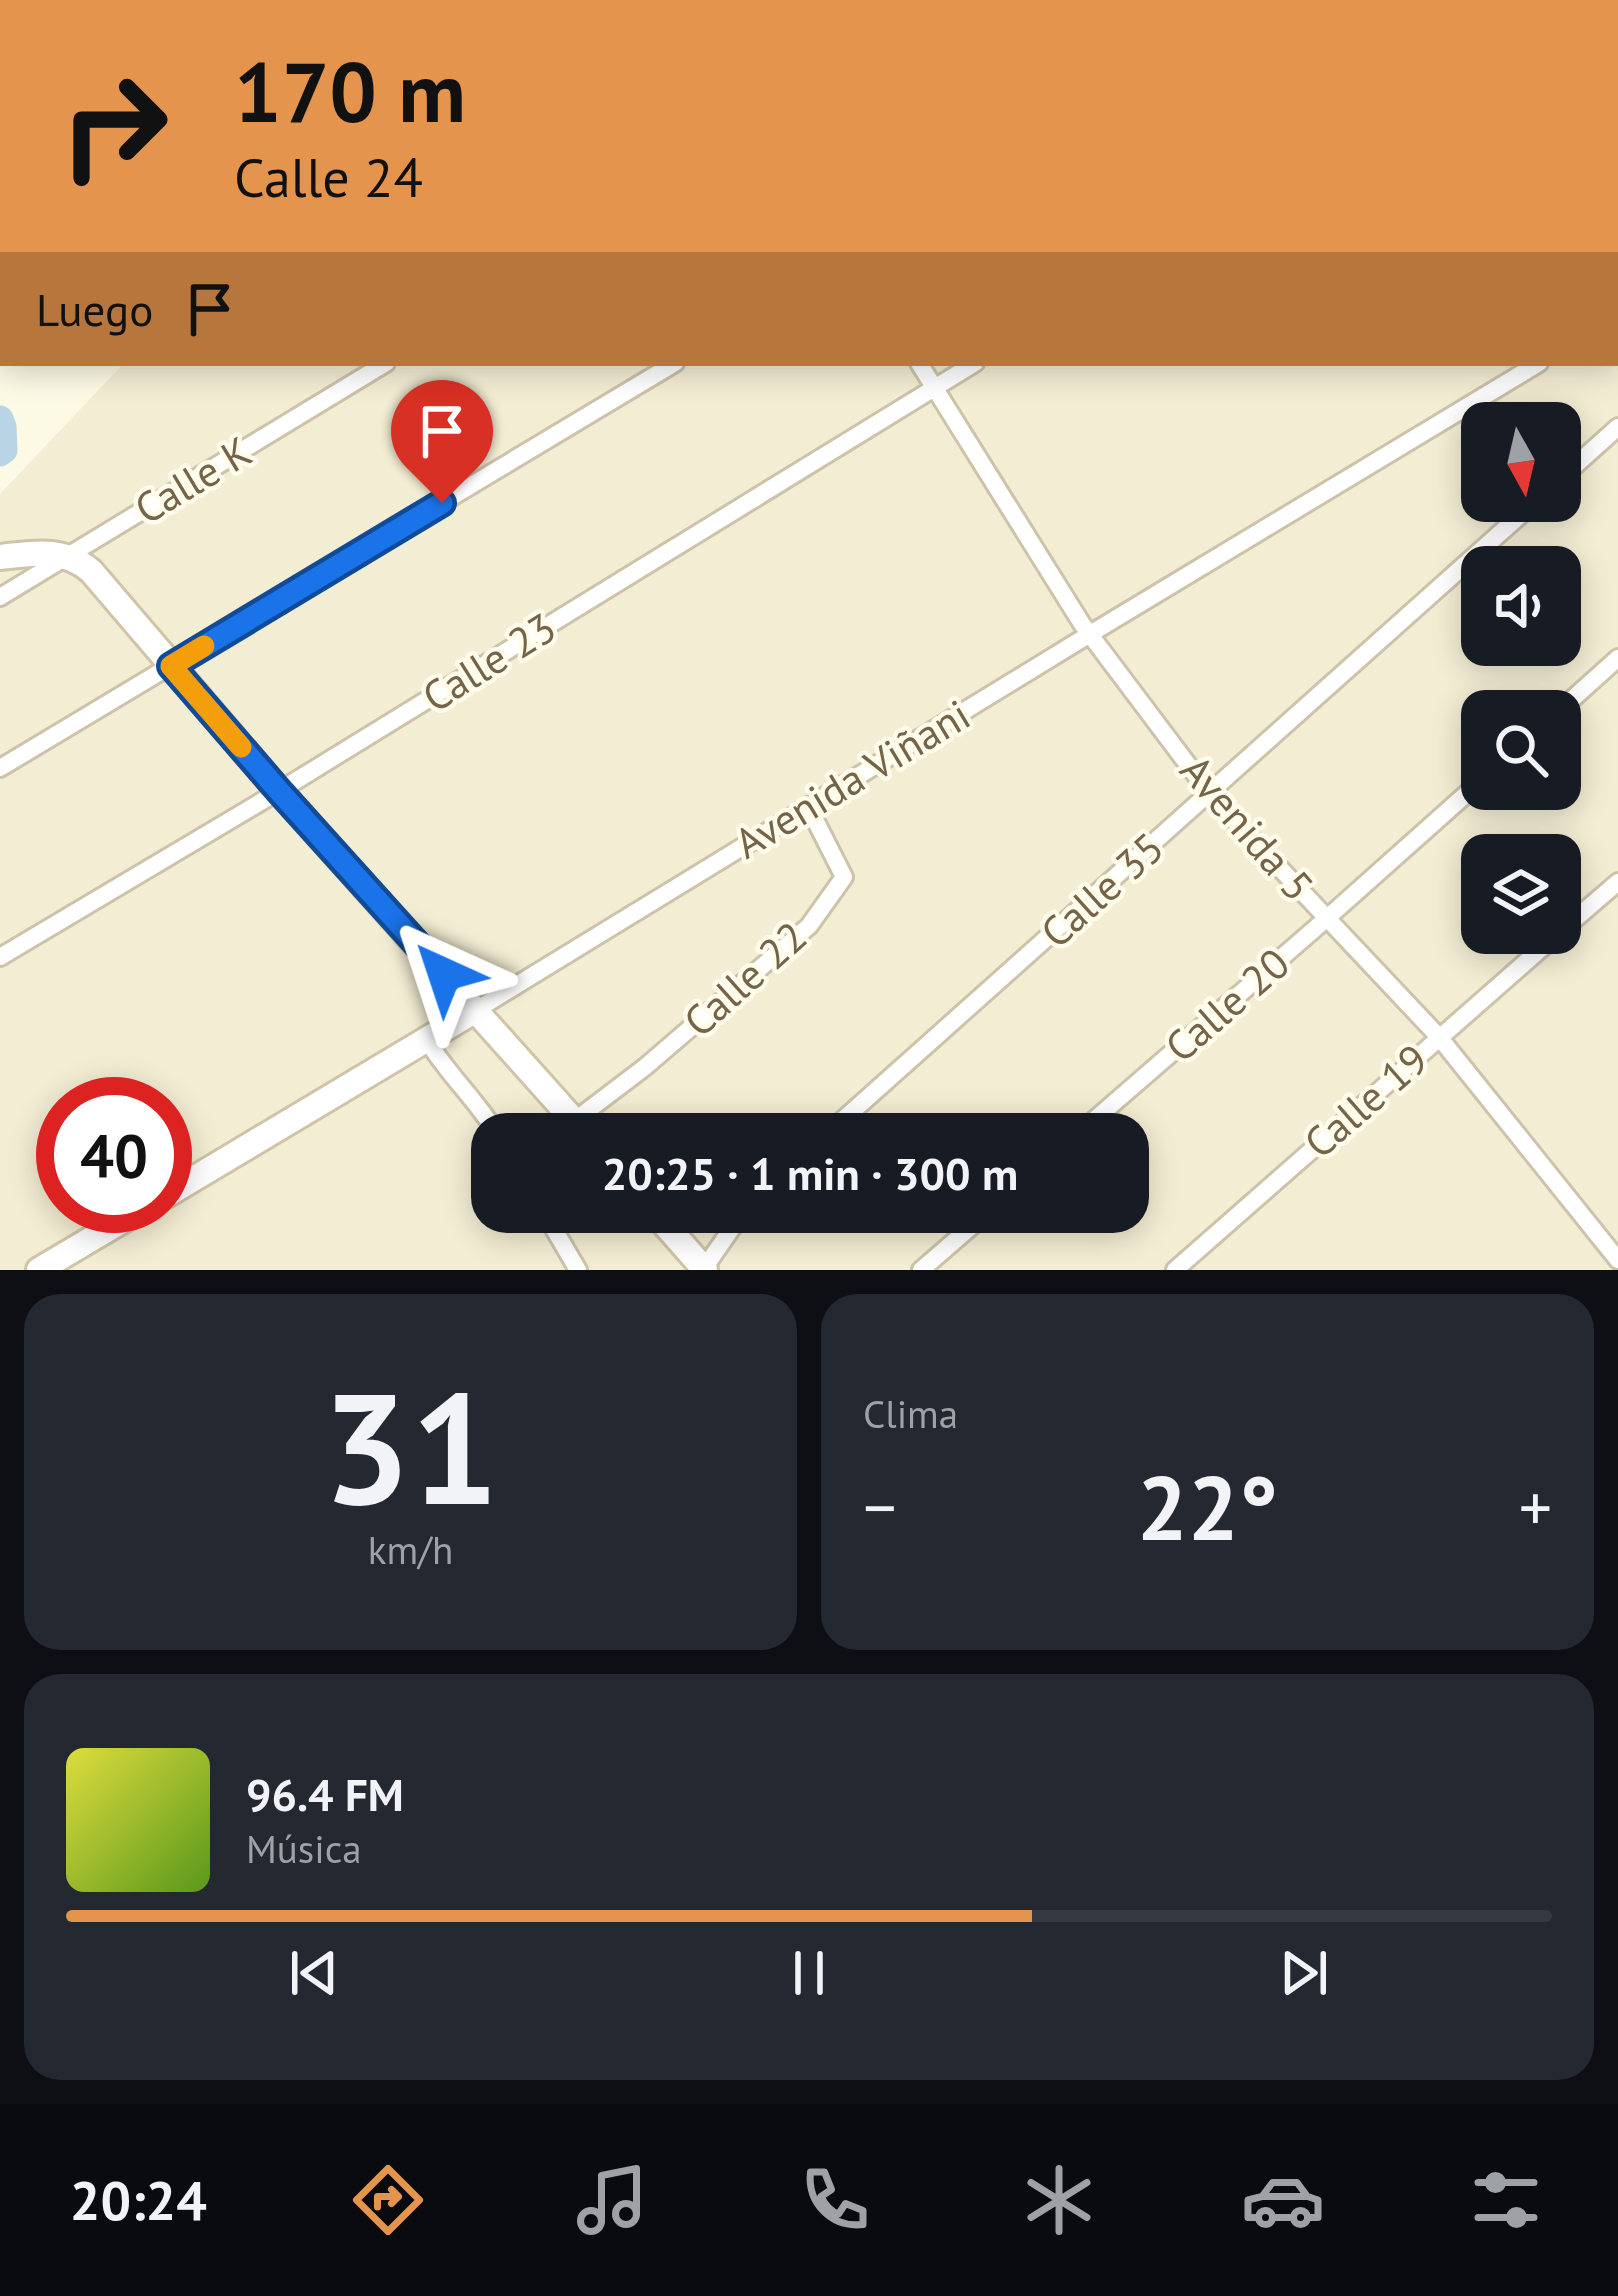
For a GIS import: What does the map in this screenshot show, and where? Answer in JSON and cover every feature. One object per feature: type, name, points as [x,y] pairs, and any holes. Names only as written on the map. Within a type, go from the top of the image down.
[{"type":"street","name":"Calle K","points":[[0,597],[381,366]]},
{"type":"street","points":[[0,768],[670,366]]},
{"type":"street","name":"Avenida 5","points":[[921,366],[1090,634],[1210,794],[1439,1037],[1618,1260]]},
{"type":"street","name":"Calle 23","points":[[0,957],[970,366]]},
{"type":"street","name":"Avenida Viñani","points":[[192,1180],[1534,366]]},
{"type":"street","points":[[1581,461],[1618,428]]},
{"type":"street","name":"Calle 35","points":[[851,1113],[1513,522]]},
{"type":"street","points":[[0,557],[44,552],[68,556],[91,571],[279,791],[568,1113]]},
{"type":"street","points":[[1581,691],[1618,658]]},
{"type":"street","name":"Calle 20","points":[[1102,1113],[1461,799]]},
{"type":"street","name":"Calle 22","points":[[595,1113],[809,926],[844,877],[808,806]]},
{"type":"street","name":"Calle 19","points":[[1581,914],[1618,882]]},
{"type":"street","name":"Calle 19","points":[[1175,1270],[1535,954]]},
{"type":"street","points":[[427,1040],[483,1113]]},
{"type":"street","points":[[40,1270],[102,1233]]},
{"type":"street","points":[[556,1233],[578,1270]]},
{"type":"street","points":[[672,1233],[704,1270],[729,1233]]},
{"type":"street","points":[[921,1270],[964,1233]]},
{"type":"shaded area","points":[[121,366],[1618,366],[1618,1270],[0,1270],[0,494]]},
{"type":"waterway","points":[[0,419],[4,450],[0,453]]},
{"type":"slow traffic","points":[[204,646],[171,666],[241,747]]},
{"type":"route","points":[[442,503],[171,666],[444,974]]}]
